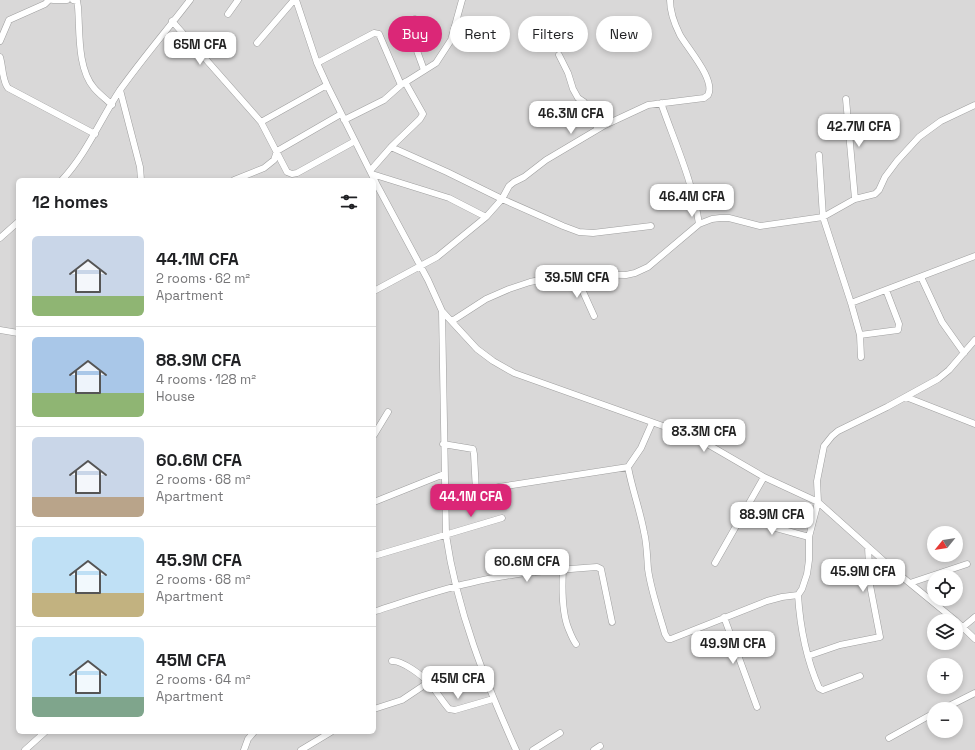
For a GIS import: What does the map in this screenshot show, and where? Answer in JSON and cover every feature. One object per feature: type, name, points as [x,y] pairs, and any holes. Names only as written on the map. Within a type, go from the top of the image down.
[{"type":"street","points":[[0,41],[10,20],[45,4],[49,0]]},
{"type":"street","points":[[53,0],[66,0]]},
{"type":"street","points":[[73,0],[77,1],[78,6],[82,64],[86,75],[93,87],[112,105]]},
{"type":"street","points":[[64,178],[76,163],[95,134],[120,90],[172,21],[190,0]]},
{"type":"street","points":[[228,14],[238,0]]},
{"type":"street","points":[[257,43],[295,0],[317,63],[373,178]]},
{"type":"street","points":[[239,178],[270,164],[274,160],[277,151],[343,117],[384,100],[403,84],[436,63],[451,40],[462,0]]},
{"type":"street","points":[[376,290],[437,257],[486,217],[502,199],[509,186],[514,182],[524,177],[546,160],[598,129],[618,118],[648,105],[704,98],[710,93],[707,76],[680,34],[674,20],[670,0]]},
{"type":"street","points":[[172,21],[261,122],[287,172],[292,174],[297,173],[355,141]]},
{"type":"street","points":[[317,63],[374,33],[379,34],[403,84],[423,114],[420,119],[391,147],[371,173]]},
{"type":"street","points":[[417,52],[424,70]]},
{"type":"street","points":[[559,55],[568,73],[573,89],[578,98],[584,102],[598,129]]},
{"type":"street","points":[[0,57],[3,65],[3,84],[95,134]]},
{"type":"street","points":[[261,122],[327,85]]},
{"type":"street","points":[[120,90],[140,167],[141,178]]},
{"type":"street","points":[[846,99],[855,199]]},
{"type":"street","points":[[661,103],[688,176],[696,202],[699,224]]},
{"type":"street","points":[[452,321],[486,299],[509,289],[554,277],[575,274],[626,275],[635,273],[648,267],[699,224],[720,218],[729,218],[760,226],[823,218],[855,199],[875,194],[879,190],[896,161],[919,137],[941,121],[975,105]]},
{"type":"street","points":[[391,147],[502,199],[579,232],[593,233],[651,226]]},
{"type":"street","points":[[819,155],[823,218],[860,335],[861,357]]},
{"type":"street","points":[[371,173],[449,198],[486,217]]},
{"type":"street","points":[[376,188],[420,267],[442,311],[478,349],[493,361],[514,373],[677,430],[709,445],[764,477],[818,502],[868,547],[948,614]]},
{"type":"street","points":[[0,238],[16,224]]},
{"type":"street","points":[[851,303],[975,256]]},
{"type":"street","points":[[575,274],[594,316]]},
{"type":"street","points":[[921,277],[942,322],[964,353]]},
{"type":"street","points":[[860,335],[898,330],[899,324],[886,290]]},
{"type":"street","points":[[442,311],[444,474],[446,535],[449,561],[455,587],[475,652],[493,699],[516,750]]},
{"type":"street","points":[[0,330],[16,333]]},
{"type":"street","points":[[860,676],[823,690],[819,688],[811,670],[800,620],[798,595],[802,589],[807,574],[809,560],[809,537],[818,502],[817,481],[824,446],[838,431],[906,397],[945,374],[975,340]]},
{"type":"street","points":[[906,397],[975,424]]},
{"type":"street","points":[[376,432],[388,412]]},
{"type":"street","points":[[652,422],[641,448],[628,467],[632,490],[640,511],[646,541],[648,569],[653,593],[664,634],[668,639],[767,601],[798,595]]},
{"type":"street","points":[[444,444],[473,449],[476,492]]},
{"type":"street","points":[[445,498],[499,487],[628,467]]},
{"type":"street","points":[[376,501],[444,474]]},
{"type":"street","points":[[715,563],[764,477]]},
{"type":"street","points":[[746,511],[776,528],[809,537]]},
{"type":"street","points":[[376,555],[502,518]]},
{"type":"street","points":[[808,656],[840,645],[880,637],[870,585],[868,547]]},
{"type":"street","points":[[910,583],[967,564]]},
{"type":"street","points":[[376,611],[455,587],[494,578],[563,569],[597,567],[601,569],[612,622]]},
{"type":"street","points":[[563,569],[565,611],[568,629],[576,644]]},
{"type":"street","points":[[724,617],[757,707]]},
{"type":"street","points":[[975,617],[963,627],[975,639]]},
{"type":"street","points":[[392,661],[397,660],[403,662],[429,682],[449,709],[455,710],[493,699]]},
{"type":"street","points":[[376,708],[402,700],[429,682]]},
{"type":"street","points":[[957,702],[975,693]]},
{"type":"street","points":[[889,738],[927,717]]},
{"type":"street","points":[[533,750],[560,733]]},
{"type":"street","points":[[25,750],[43,734]]},
{"type":"street","points":[[244,750],[248,739],[252,734]]},
{"type":"street","points":[[301,750],[328,734]]},
{"type":"street","points":[[594,750],[600,746]]},
{"type":"shaded area","points":[[0,0],[975,0],[975,750],[0,750]]}]
